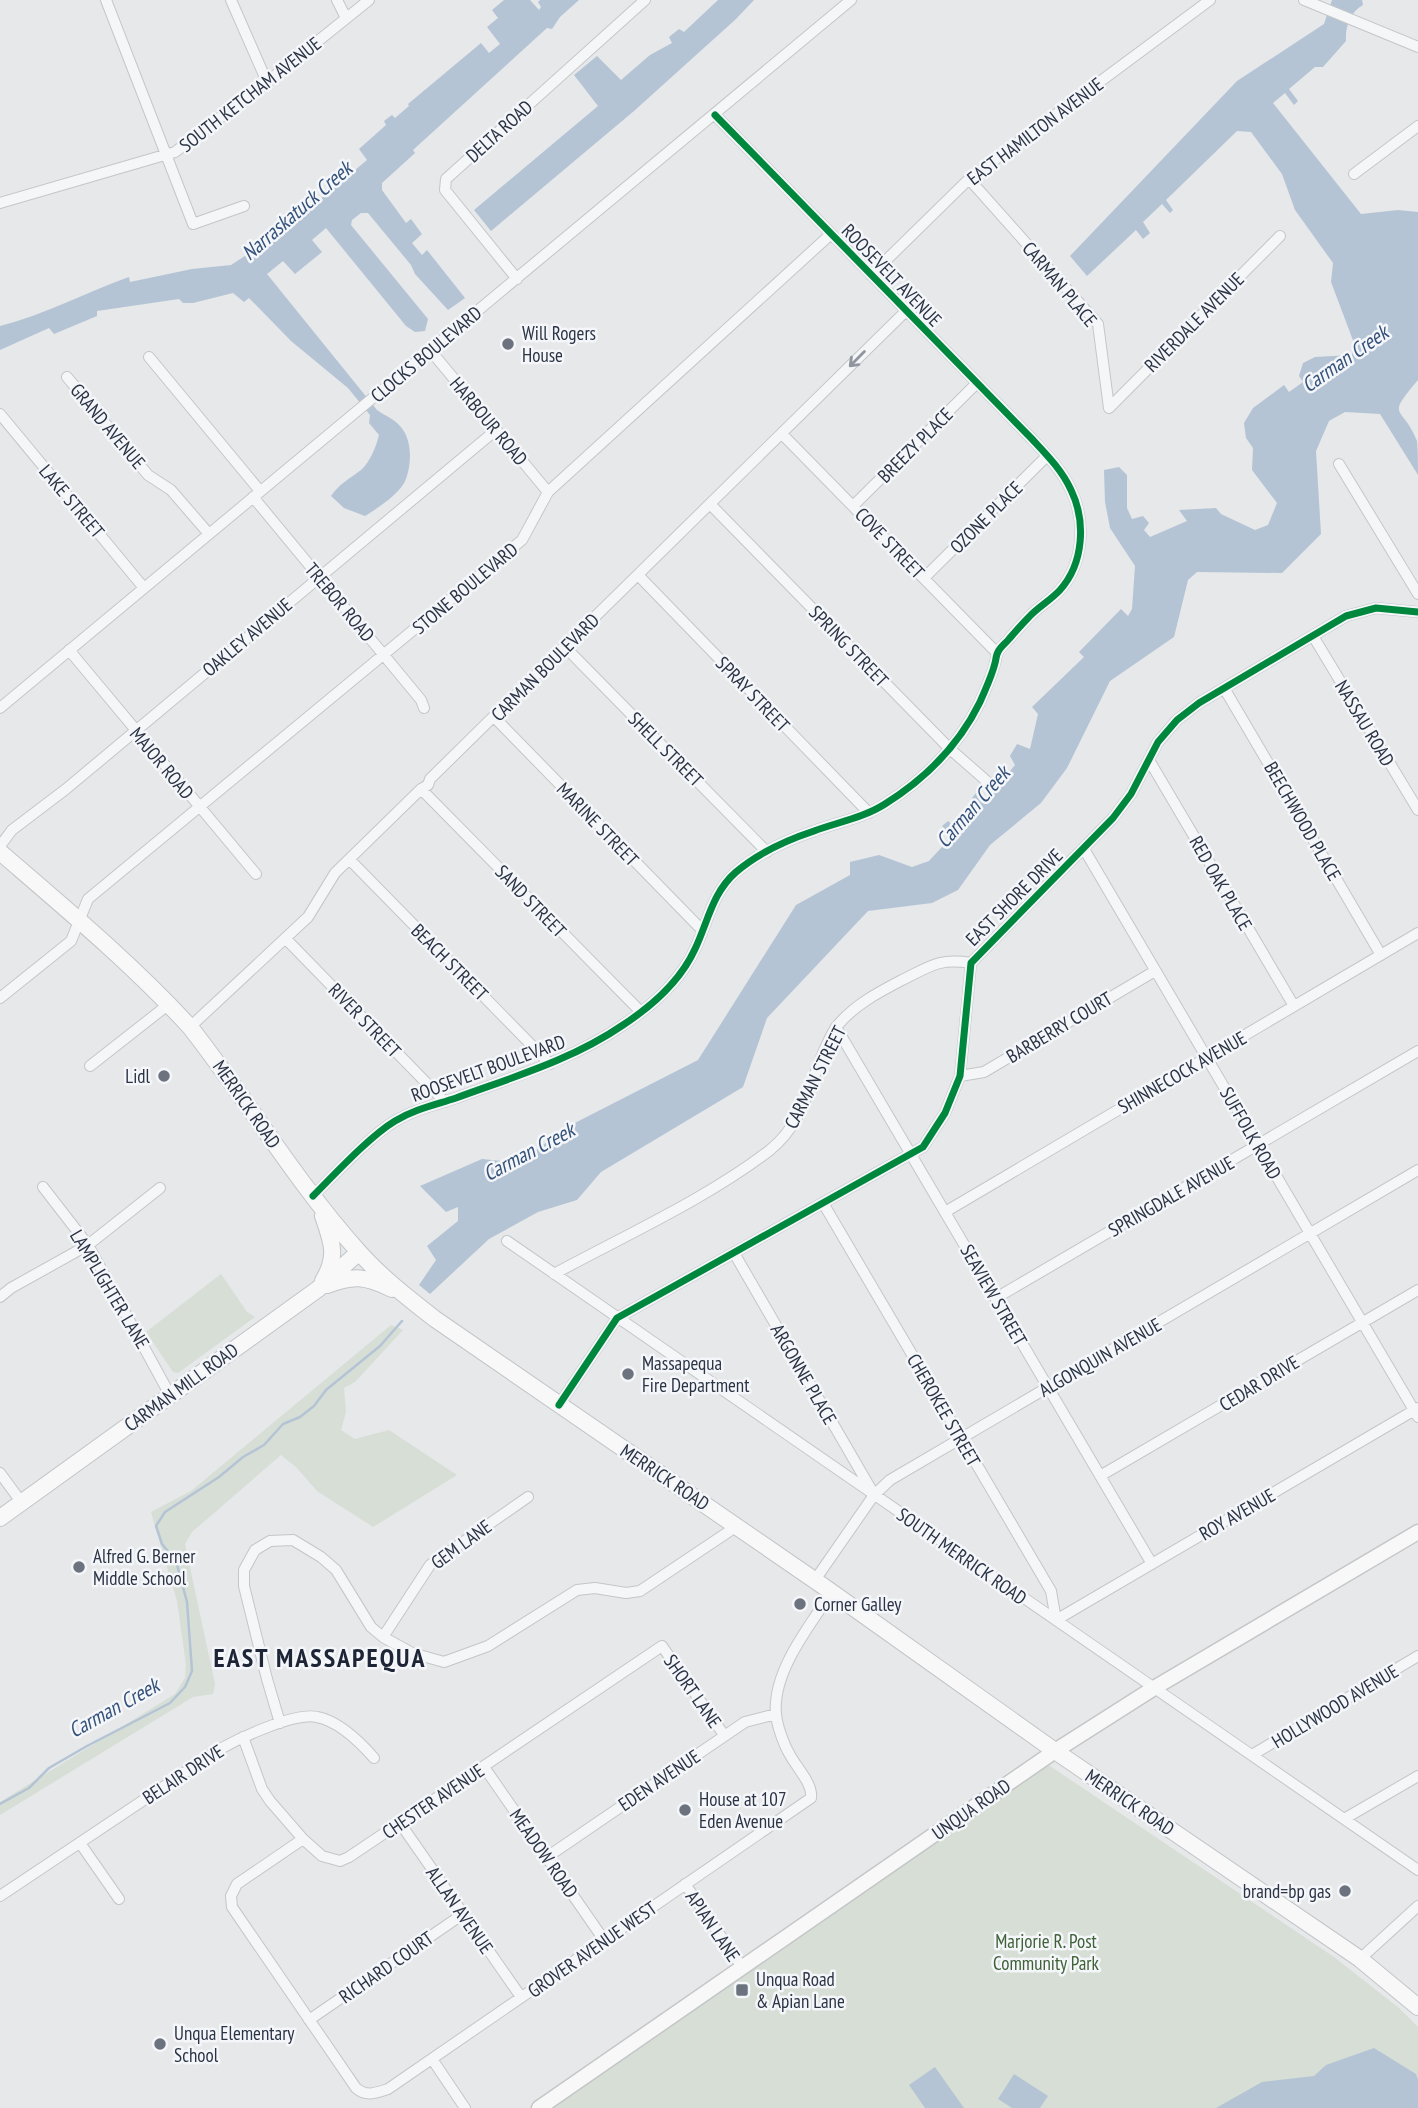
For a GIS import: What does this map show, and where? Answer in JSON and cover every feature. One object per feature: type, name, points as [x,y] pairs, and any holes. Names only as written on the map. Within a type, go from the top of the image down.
[{"type":"main road","name":"MERRICK ROAD","points":[[0,852],[79,920],[190,1027],[316,1200],[359,1252],[401,1293],[815,1580],[1055,1751],[1360,1959],[1418,2007]]},
{"type":"main road","points":[[316,1200],[331,1239],[334,1257],[318,1289]]},
{"type":"main road","name":"CARMAN MILL ROAD","points":[[0,1518],[318,1289],[359,1252]]},
{"type":"main road","points":[[318,1289],[346,1278],[361,1277],[401,1293]]},
{"type":"street","points":[[106,0],[192,225],[244,206]]},
{"type":"street","points":[[231,0],[267,82]]},
{"type":"street","points":[[337,0],[346,18]]},
{"type":"street","name":"SOUTH KETCHAM AVENUE","points":[[0,203],[183,148],[369,0]]},
{"type":"street","name":"DELTA ROAD","points":[[517,279],[445,190],[446,179],[645,0]]},
{"type":"street","name":"CLOCKS BOULEVARD","points":[[0,708],[851,0]]},
{"type":"street","name":"EAST HAMILTON AVENUE","points":[[872,275],[969,179],[1210,0]]},
{"type":"street","points":[[1304,0],[1418,47]]},
{"type":"street","name":"ROOSEVELT AVENUE","points":[[715,115],[1047,456]]},
{"type":"street","points":[[1354,174],[1418,127]]},
{"type":"street","name":"CARMAN PLACE","points":[[969,179],[1098,324],[1109,408]]},
{"type":"street","name":"STONE BOULEVARD","points":[[0,998],[71,941],[88,899],[522,540],[548,492],[831,234]]},
{"type":"street","name":"RIVERDALE AVENUE","points":[[1109,408],[1280,236]]},
{"type":"street","name":"CARMAN BOULEVARD","points":[[190,1027],[309,916],[335,873],[428,785],[430,779],[906,311]]},
{"type":"street","name":"HARBOUR ROAD","points":[[430,350],[548,492]]},
{"type":"street","name":"TREBOR ROAD","points":[[149,357],[319,577],[421,700],[424,708]]},
{"type":"street","name":"GRAND AVENUE","points":[[67,377],[148,475],[171,490],[209,534]]},
{"type":"street","name":"BREEZY PLACE","points":[[853,506],[977,383]]},
{"type":"street","name":"LAKE STREET","points":[[0,414],[144,588]]},
{"type":"street","name":"OAKLEY AVENUE","points":[[0,846],[12,830],[66,789],[496,430]]},
{"type":"street","name":"COVE STREET","points":[[782,434],[997,653]]},
{"type":"street","name":"OZONE PLACE","points":[[924,578],[1047,456]]},
{"type":"street","name":"ROOSEVELT BOULEVARD","points":[[316,1200],[394,1122],[420,1108],[445,1102],[550,1064],[604,1038],[641,1013],[682,971],[696,948],[710,909],[722,888],[737,872],[767,852],[813,831],[869,813],[915,783],[950,749],[979,703],[997,653],[1030,616],[1059,591],[1076,563],[1081,534],[1077,508],[1065,480],[1047,456]]},
{"type":"street","points":[[1339,464],[1418,594]]},
{"type":"street","name":"SPRING STREET","points":[[710,504],[950,749],[990,784]]},
{"type":"street","name":"SPRAY STREET","points":[[638,575],[869,813]]},
{"type":"street","name":"EAST SHORE DRIVE","points":[[559,1405],[617,1318],[923,1147],[945,1113],[960,1076],[971,963],[1084,849],[1126,802],[1158,742],[1177,720],[1199,703],[1346,616],[1376,608],[1418,612]]},
{"type":"street","name":"NASSAU ROAD","points":[[1313,636],[1418,810]]},
{"type":"street","name":"SHELL STREET","points":[[565,646],[767,852]]},
{"type":"street","name":"MAJOR ROAD","points":[[69,650],[256,874]]},
{"type":"street","name":"BEECHWOOD PLACE","points":[[1224,688],[1381,955]]},
{"type":"street","name":"MARINE STREET","points":[[494,718],[702,930]]},
{"type":"street","name":"RED OAK PLACE","points":[[1149,760],[1294,1006]]},
{"type":"street","name":"SAND STREET","points":[[421,789],[641,1013]]},
{"type":"street","name":"SUFFOLK ROAD","points":[[1084,849],[1417,1412]]},
{"type":"street","name":"BEACH STREET","points":[[350,860],[550,1064]]},
{"type":"street","name":"SHINNECOCK AVENUE","points":[[945,1212],[1418,933]]},
{"type":"street","name":"RIVER STREET","points":[[285,938],[445,1102]]},
{"type":"street","name":"CARMAN STREET","points":[[554,1274],[686,1203],[772,1148],[788,1133],[802,1111],[821,1057],[836,1027],[856,1009],[880,992],[938,962],[949,960],[971,963]]},
{"type":"street","name":"BARBERRY COURT","points":[[960,1076],[984,1072],[1155,971]]},
{"type":"street","points":[[90,1066],[169,1004]]},
{"type":"street","name":"SEAVIEW STREET","points":[[836,1027],[1152,1563]]},
{"type":"street","name":"SPRINGDALE AVENUE","points":[[996,1298],[1418,1051]]},
{"type":"street","name":"ALGONQUIN AVENUE","points":[[815,1580],[874,1495],[890,1480],[1418,1170]]},
{"type":"street","name":"LAMPLIGHTER LANE","points":[[43,1187],[88,1245],[170,1395]]},
{"type":"street","points":[[0,1297],[11,1288],[88,1245],[160,1188]]},
{"type":"street","name":"CHEROKEE STREET","points":[[822,1203],[1051,1591],[1056,1620]]},
{"type":"street","name":"SOUTH MERRICK ROAD","points":[[507,1241],[1418,1870]]},
{"type":"street","name":"ARGONNE PLACE","points":[[734,1252],[874,1495]]},
{"type":"street","name":"CEDAR DRIVE","points":[[1100,1476],[1418,1290]]},
{"type":"street","name":"ROY AVENUE","points":[[1056,1620],[1417,1412]]},
{"type":"street","points":[[0,1473],[22,1503]]},
{"type":"street","name":"GEM LANE","points":[[383,1637],[430,1565],[528,1497]]},
{"type":"street","points":[[280,1723],[244,1586],[244,1570],[255,1550],[270,1541],[293,1540],[321,1557],[336,1570],[372,1627],[383,1637],[412,1653],[444,1662],[488,1646],[577,1590],[595,1588],[626,1593],[640,1591],[737,1527]]},
{"type":"street","name":"UNQUA ROAD","points":[[539,2108],[1055,1751],[1154,1688],[1418,1532]]},
{"type":"street","points":[[776,1714],[780,1684],[788,1660],[832,1592]]},
{"type":"street","name":"SHORT LANE","points":[[662,1646],[724,1735]]},
{"type":"street","name":"CHESTER AVENUE","points":[[243,1737],[265,1794],[303,1839],[322,1856],[340,1861],[662,1646]]},
{"type":"street","name":"HOLLYWOOD AVENUE","points":[[1252,1755],[1418,1656]]},
{"type":"street","name":"EDEN AVENUE","points":[[547,1857],[745,1721],[776,1714]]},
{"type":"street","name":"GROVER AVENUE WEST","points":[[309,2020],[356,2088],[374,2094],[388,2089],[808,1801],[812,1792],[788,1752],[776,1714]]},
{"type":"street","name":"BELAIR DRIVE","points":[[0,1896],[220,1749],[280,1723],[314,1716],[328,1720],[362,1744],[374,1758]]},
{"type":"street","name":"MEADOW ROAD","points":[[484,1767],[604,1940]]},
{"type":"street","points":[[1345,1819],[1418,1776]]},
{"type":"street","name":"ALLAN AVENUE","points":[[400,1823],[521,1997]]},
{"type":"street","points":[[303,1839],[237,1884],[231,1896],[232,1907],[309,2020]]},
{"type":"street","points":[[80,1843],[118,1899]]},
{"type":"street","name":"APIAN LANE","points":[[685,1884],[742,1967]]},
{"type":"street","points":[[1360,1959],[1418,1906]]},
{"type":"street","name":"RICHARD COURT","points":[[309,2020],[463,1914]]},
{"type":"street","points":[[432,2059],[466,2108]]},
{"type":"green space","points":[[221,1274],[247,1312],[255,1317],[178,1373],[173,1372],[146,1332]]},
{"type":"green space","points":[[391,1325],[403,1330],[355,1382],[344,1388],[346,1412],[341,1430],[355,1439],[389,1430],[457,1475],[373,1527],[317,1491],[296,1467],[281,1455],[192,1532],[185,1544],[215,1684],[213,1694],[193,1697],[0,1815],[0,1802],[175,1694],[185,1678],[186,1664],[177,1601],[151,1512],[191,1491]]},
{"type":"green space","name":"Marjorie R. Post Community Park","points":[[1044,1762],[1334,1957],[1399,2008],[1418,2027],[1418,2108],[545,2108]]},
{"type":"water","points":[[504,0],[530,0],[539,10],[540,0],[579,0],[560,17],[552,29],[547,28],[413,150],[415,153],[382,183],[382,190],[406,223],[411,219],[422,234],[412,243],[422,255],[427,250],[465,298],[448,310],[415,274],[411,265],[368,213],[361,213],[352,220],[351,225],[428,319],[425,331],[415,332],[406,326],[326,228],[312,240],[322,252],[295,274],[283,261],[267,274],[377,410],[397,423],[407,437],[410,458],[406,479],[394,495],[376,509],[365,516],[344,508],[331,496],[361,470],[372,454],[379,435],[369,423],[370,415],[348,388],[291,341],[249,298],[244,302],[233,293],[193,303],[183,303],[179,299],[97,311],[97,316],[54,334],[49,328],[0,350],[0,326],[33,316],[129,277],[130,282],[192,269],[231,265],[280,233],[367,160],[359,149],[386,125],[384,121],[392,115],[395,118],[481,43],[489,53],[500,44],[487,27],[498,18],[492,10]]},
{"type":"water","points":[[718,0],[754,0],[634,111],[491,231],[474,210],[598,106],[574,75],[597,56],[621,80],[650,55],[672,43],[669,37],[679,29],[684,32]]},
{"type":"water","points":[[1332,0],[1362,0],[1363,5],[1349,20],[1346,41],[1323,67],[1315,67],[1289,89],[1298,101],[1294,105],[1285,93],[1273,103],[1361,214],[1398,210],[1418,212],[1418,380],[1399,407],[1417,441],[1418,475],[1380,414],[1345,412],[1329,421],[1316,451],[1321,534],[1282,573],[1197,572],[1188,580],[1174,637],[1110,681],[1067,768],[1041,803],[990,845],[958,890],[932,903],[868,911],[767,1018],[743,1087],[601,1172],[577,1200],[538,1212],[489,1239],[430,1294],[419,1285],[436,1260],[427,1246],[458,1221],[458,1207],[446,1212],[420,1186],[482,1159],[502,1161],[528,1156],[567,1127],[698,1060],[796,905],[850,875],[850,862],[879,855],[912,867],[929,861],[952,836],[942,826],[948,821],[957,829],[981,807],[972,798],[976,793],[985,802],[1015,765],[1010,756],[1017,744],[1030,749],[1038,714],[1032,707],[1084,657],[1079,652],[1121,609],[1128,616],[1132,609],[1135,566],[1110,528],[1105,502],[1104,470],[1119,467],[1127,475],[1127,508],[1132,519],[1143,516],[1149,523],[1144,530],[1150,537],[1187,521],[1179,510],[1216,508],[1221,514],[1255,530],[1268,525],[1277,503],[1252,470],[1253,448],[1246,438],[1244,423],[1253,408],[1284,385],[1289,392],[1303,382],[1299,376],[1303,363],[1315,357],[1352,355],[1354,343],[1331,282],[1333,263],[1295,210],[1282,174],[1251,132],[1237,131],[1166,200],[1173,210],[1170,213],[1162,204],[1143,222],[1150,233],[1143,239],[1136,230],[1087,276],[1070,256],[1237,81],[1324,24]]},
{"type":"water","points":[[1374,2048],[1416,2074],[1418,2108],[1216,2108],[1262,2082],[1314,2076],[1326,2065]]},
{"type":"water","points":[[935,2067],[964,2108],[925,2108],[909,2085]]},
{"type":"water","points":[[1014,2074],[1048,2096],[1040,2108],[1012,2108],[998,2099]]},
{"type":"waterway","name":"Carman Creek","points":[[0,1804],[29,1788],[49,1768],[170,1703],[185,1687],[192,1671],[187,1602],[176,1561],[162,1544],[156,1526],[165,1512],[264,1445],[283,1424],[300,1417],[314,1406],[326,1390],[380,1346],[402,1321]]},
{"type":"cycle path","points":[[313,1196],[364,1146],[395,1121],[418,1110],[563,1058],[604,1037],[644,1010],[682,972],[695,949],[716,898],[736,872],[753,859],[783,843],[877,809],[914,784],[940,760],[972,718],[1000,648],[1033,613],[1060,590],[1074,567],[1080,542],[1079,515],[1071,490],[1053,463],[715,115]]},
{"type":"cycle path","points":[[559,1405],[617,1318],[923,1147],[945,1113],[960,1076],[971,963],[1113,818],[1131,794],[1158,742],[1177,720],[1199,703],[1346,616],[1376,608],[1418,612]]},
{"type":"place","name":"Will Rogers House","points":[[508,344]]},
{"type":"place","name":"Lidl","points":[[164,1076]]},
{"type":"place","name":"Massapequa Fire Department","points":[[628,1374]]},
{"type":"place","name":"Alfred G. Berner Middle School","points":[[79,1567]]},
{"type":"place","name":"Corner Galley","points":[[800,1604]]},
{"type":"place","name":"House at 107 Eden Avenue","points":[[685,1810]]},
{"type":"place","name":"brand=bp gas","points":[[1345,1891]]},
{"type":"place","name":"Unqua Road & Apian Lane","points":[[742,1990]]},
{"type":"place","name":"Unqua Elementary School","points":[[160,2044]]},
{"type":"district","name":"EAST MASSAPEQUA","points":[[320,1658]]},
{"type":"water label","name":"Narraskatuck Creek","points":[[297,211]]}]
